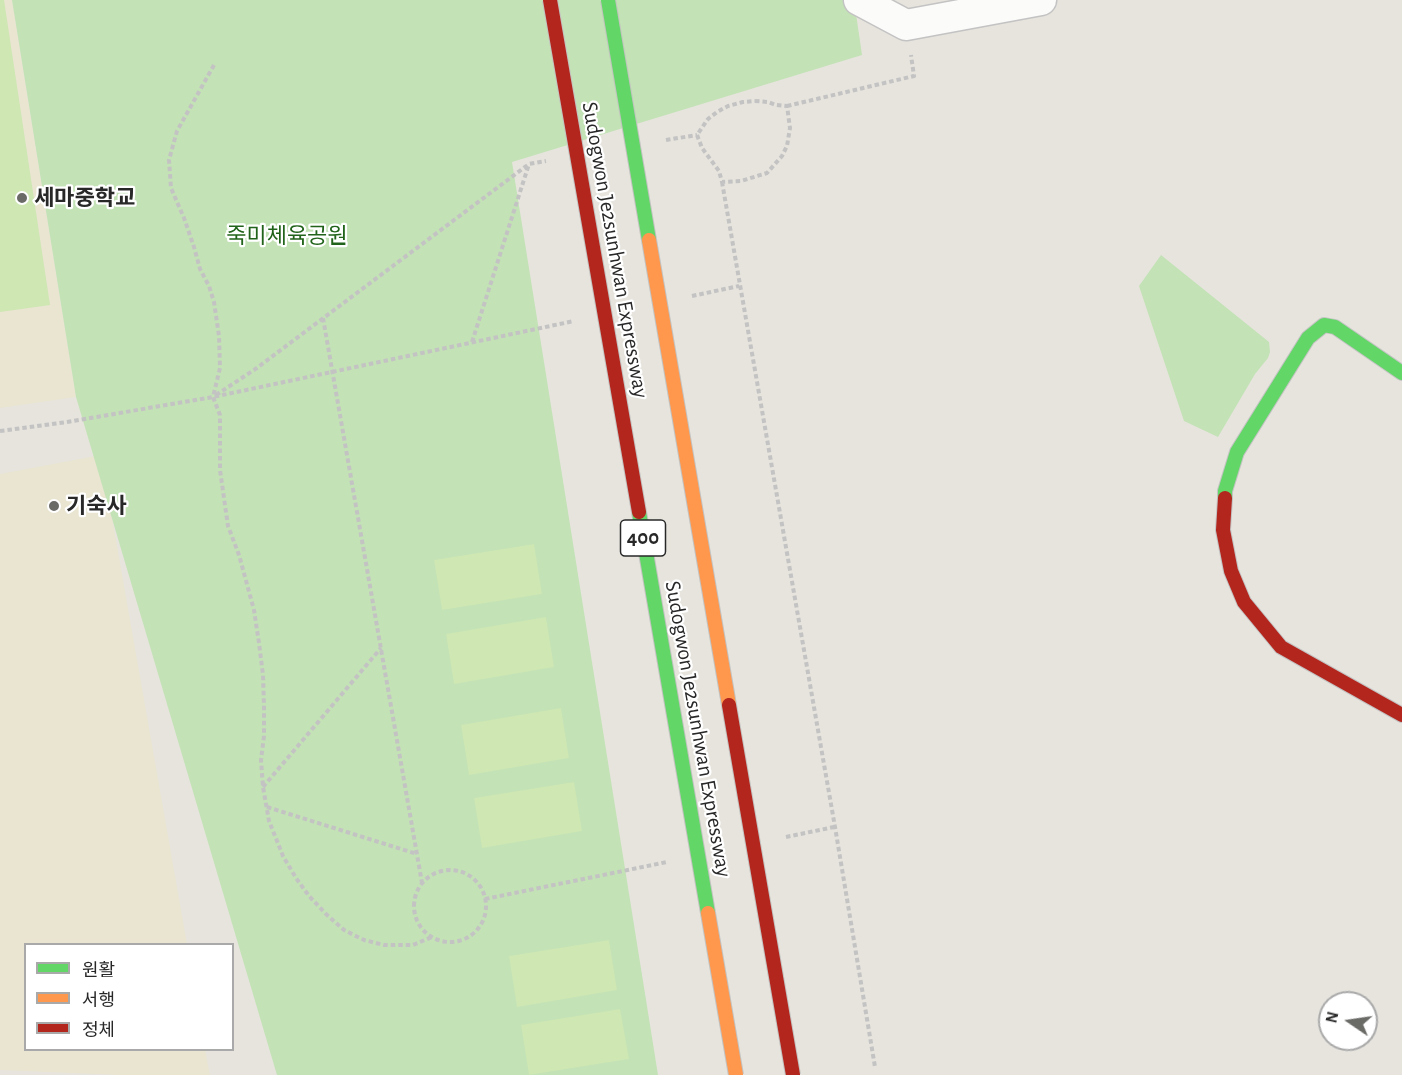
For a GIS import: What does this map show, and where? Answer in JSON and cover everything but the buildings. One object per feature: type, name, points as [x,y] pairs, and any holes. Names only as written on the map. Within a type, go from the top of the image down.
[{"type":"main road","name":"Sudogwon Je2sunhwan Expressway","points":[[550,0],[736,1075]]},
{"type":"main road","name":"Sudogwon Je2sunhwan Expressway","points":[[608,0],[793,1075]]},
{"type":"main road","points":[[1402,373],[1335,327],[1324,325],[1308,338],[1237,452],[1225,491],[1223,530],[1231,571],[1244,602],[1281,647],[1402,715]]},
{"type":"street","points":[[859,0],[906,25],[1041,0]]},
{"type":"path","points":[[664,141],[698,135],[708,119],[728,106],[743,102],[768,102],[787,106],[914,76],[906,25]]},
{"type":"path","points":[[214,65],[177,131],[170,160],[171,188],[184,218],[200,269],[209,286],[219,336],[220,368],[213,397],[220,415],[220,470],[228,526],[239,555],[254,610],[263,675],[264,736],[261,760],[269,821],[283,856],[296,878],[320,908],[344,930],[364,940],[384,945],[413,945],[432,937]]},
{"type":"path","points":[[722,183],[754,178],[767,173],[776,164],[787,146],[790,128],[787,106]]},
{"type":"path","points":[[698,135],[702,148],[719,171],[722,183],[875,1066]]},
{"type":"path","points":[[213,397],[254,370],[529,164],[552,160]]},
{"type":"path","points":[[472,343],[529,164]]},
{"type":"path","points":[[681,298],[739,286]]},
{"type":"path","points":[[323,318],[422,884]]},
{"type":"path","points":[[0,431],[213,397],[577,320]]},
{"type":"path","points":[[263,788],[381,648]]},
{"type":"path","points":[[266,806],[417,854]]},
{"type":"path","points":[[776,839],[835,827]]},
{"type":"path","points":[[485,899],[672,861]]},
{"type":"path","points":[[453,870],[464,873],[481,888],[486,911],[483,922],[467,938],[456,942],[443,942],[432,937],[417,919],[414,906],[422,884],[431,876],[442,871],[453,870]]},
{"type":"shaded area","name":"세마중학교","points":[[0,0],[12,0],[76,397],[0,408]]},
{"type":"shaded area","points":[[101,455],[187,943],[24,943],[24,1051],[205,1051],[210,1075],[120,1075],[0,1070],[0,474]]},
{"type":"green space","points":[[0,0],[4,0],[50,305],[0,312]]},
{"type":"green space","name":"죽미체육공원","points":[[12,0],[854,0],[862,55],[512,162],[658,1075],[277,1075],[76,397]]},
{"type":"green space","points":[[1161,255],[1269,342],[1268,358],[1255,374],[1218,437],[1184,421],[1139,286]]},
{"type":"green space","points":[[534,544],[542,594],[442,610],[434,560]]},
{"type":"green space","points":[[546,617],[554,667],[454,684],[446,634]]},
{"type":"green space","points":[[561,708],[569,758],[469,775],[461,725]]},
{"type":"green space","points":[[574,782],[582,831],[482,848],[474,798]]},
{"type":"green space","points":[[609,940],[617,990],[517,1007],[509,956]]},
{"type":"green space","points":[[620,1009],[629,1059],[529,1075],[521,1025]]},
{"type":"traffic: fast","points":[[608,0],[649,240]]},
{"type":"traffic: fast","points":[[1225,498],[1237,452],[1308,338],[1324,325],[1335,327],[1402,373]]},
{"type":"traffic: fast","points":[[639,512],[708,913]]},
{"type":"traffic: jam","points":[[550,0],[639,512]]},
{"type":"traffic: jam","points":[[1225,498],[1223,530],[1231,571],[1244,602],[1281,647],[1402,715]]},
{"type":"traffic: jam","points":[[729,705],[793,1075]]},
{"type":"traffic: slow","points":[[649,240],[729,705]]},
{"type":"traffic: slow","points":[[708,913],[736,1075]]},
{"type":"place","name":"세마중학교","points":[[22,198]]},
{"type":"place","name":"기숙사","points":[[54,506]]}]
